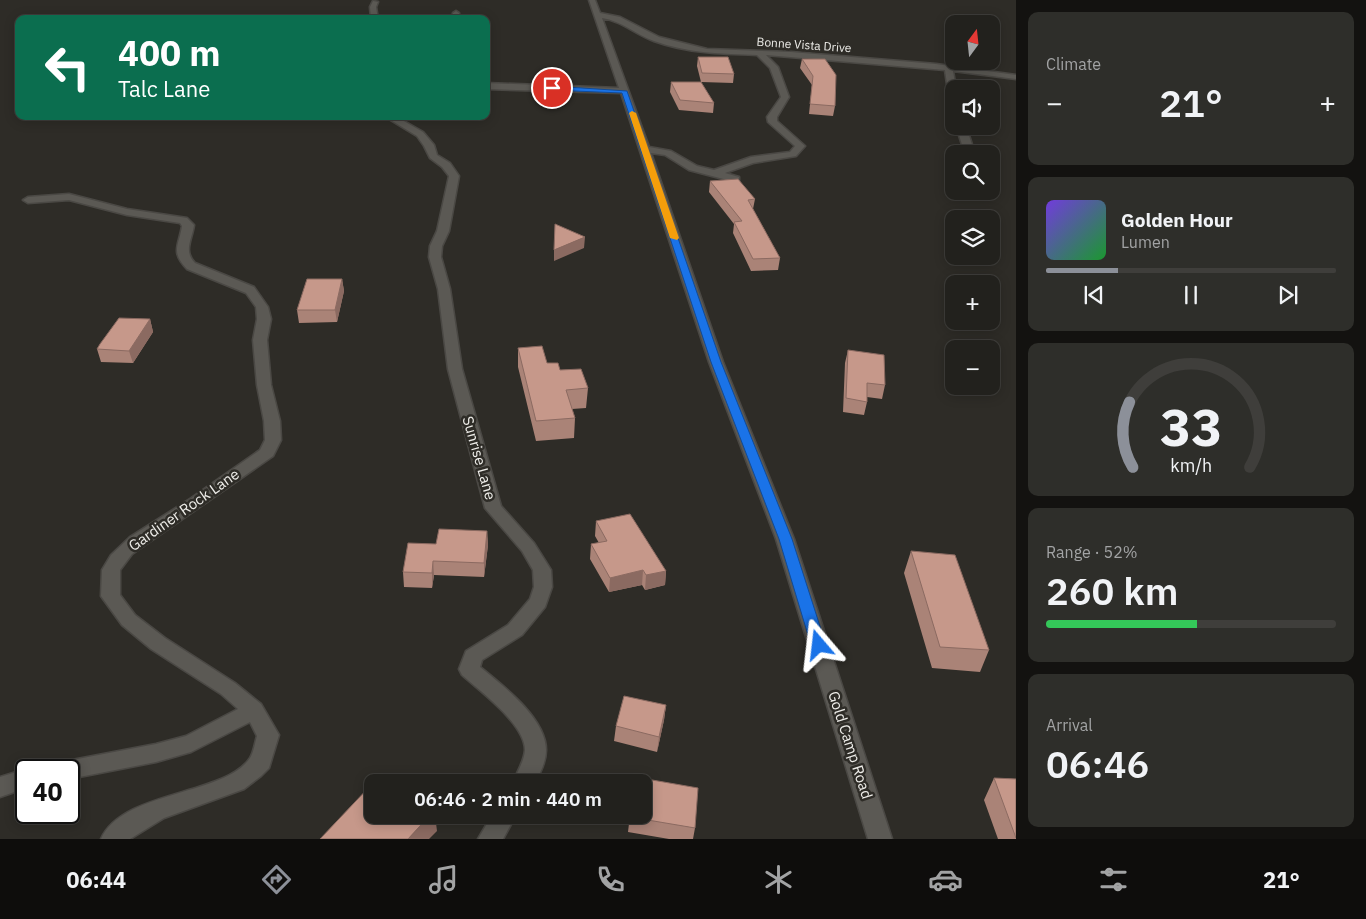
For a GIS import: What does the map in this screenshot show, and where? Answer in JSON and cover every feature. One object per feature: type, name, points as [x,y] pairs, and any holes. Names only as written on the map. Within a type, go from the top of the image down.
[{"type":"street","points":[[374,15],[372,7],[375,2]]},
{"type":"street","name":"Bonne Vista Drive","points":[[594,7],[618,18],[648,36],[686,47],[718,52],[759,53],[945,68]]},
{"type":"street","name":"Gold Camp Road","points":[[594,7],[716,362],[785,539],[880,839]]},
{"type":"street","points":[[713,174],[751,160],[793,154],[800,146],[773,122],[772,117],[785,97],[774,67],[759,53]]},
{"type":"street","name":"Bonne Vista Drive","points":[[964,70],[1016,77]]},
{"type":"street","points":[[490,86],[624,91]]},
{"type":"street","name":"Sunrise Lane","points":[[396,120],[420,134],[429,145],[433,156],[446,165],[454,176],[443,231],[436,246],[435,257],[444,289],[455,369],[493,508],[528,547],[542,570],[543,587],[538,602],[528,616],[515,630],[473,656],[469,669],[500,696],[522,721],[535,741],[535,763],[529,774]]},
{"type":"street","points":[[643,149],[668,153],[683,164],[735,179]]},
{"type":"street","name":"Gardiner Rock Lane","points":[[28,200],[69,197],[126,212],[183,220],[188,225],[181,252],[185,260],[192,266],[250,290],[262,307],[264,319],[260,340],[264,385],[272,421],[273,440],[267,453],[196,504],[135,542],[120,555],[110,570],[108,586],[113,601],[125,618],[144,635],[222,684],[254,710],[267,729],[268,748],[261,761],[248,776],[228,788],[155,811],[127,825],[113,839]]},
{"type":"street","points":[[80,768],[156,753],[191,743],[254,710]]},
{"type":"street","points":[[0,787],[15,782]]},
{"type":"street","points":[[490,839],[499,824]]},
{"type":"building","points":[[698,57],[728,57],[734,74],[702,73]]},
{"type":"building","points":[[802,59],[825,59],[836,75],[835,106],[810,104],[813,76]]},
{"type":"building","points":[[671,82],[701,82],[714,103],[680,100]]},
{"type":"building","points":[[738,179],[755,199],[748,200],[780,258],[753,259],[734,222],[742,221],[710,181]]},
{"type":"building","points":[[555,224],[585,237],[554,250]]},
{"type":"building","points":[[307,279],[342,279],[335,310],[297,310]]},
{"type":"building","points":[[119,318],[150,319],[129,351],[97,349],[100,344]]},
{"type":"building","points":[[542,346],[547,363],[558,363],[560,370],[581,369],[588,388],[566,390],[575,418],[536,421],[518,348]]},
{"type":"building","points":[[848,350],[884,355],[885,385],[867,383],[867,402],[846,398]]},
{"type":"building","points":[[630,514],[666,571],[646,575],[643,570],[610,578],[591,544],[607,541],[596,521]]},
{"type":"building","points":[[439,529],[487,531],[484,563],[433,561],[432,573],[403,572],[408,543],[436,544]]},
{"type":"building","points":[[911,551],[955,555],[989,650],[940,647]]},
{"type":"building","points":[[624,696],[666,705],[659,737],[616,726]]},
{"type":"building","points":[[994,778],[1016,779],[1016,838]]},
{"type":"building","points":[[652,780],[698,788],[695,828],[652,821]]},
{"type":"building","points":[[364,792],[364,824],[422,824],[408,839],[320,839]]},
{"type":"slow traffic","points":[[632,113],[674,238]]},
{"type":"route","points":[[552,88],[624,91],[716,362],[785,539],[819,645]]}]
